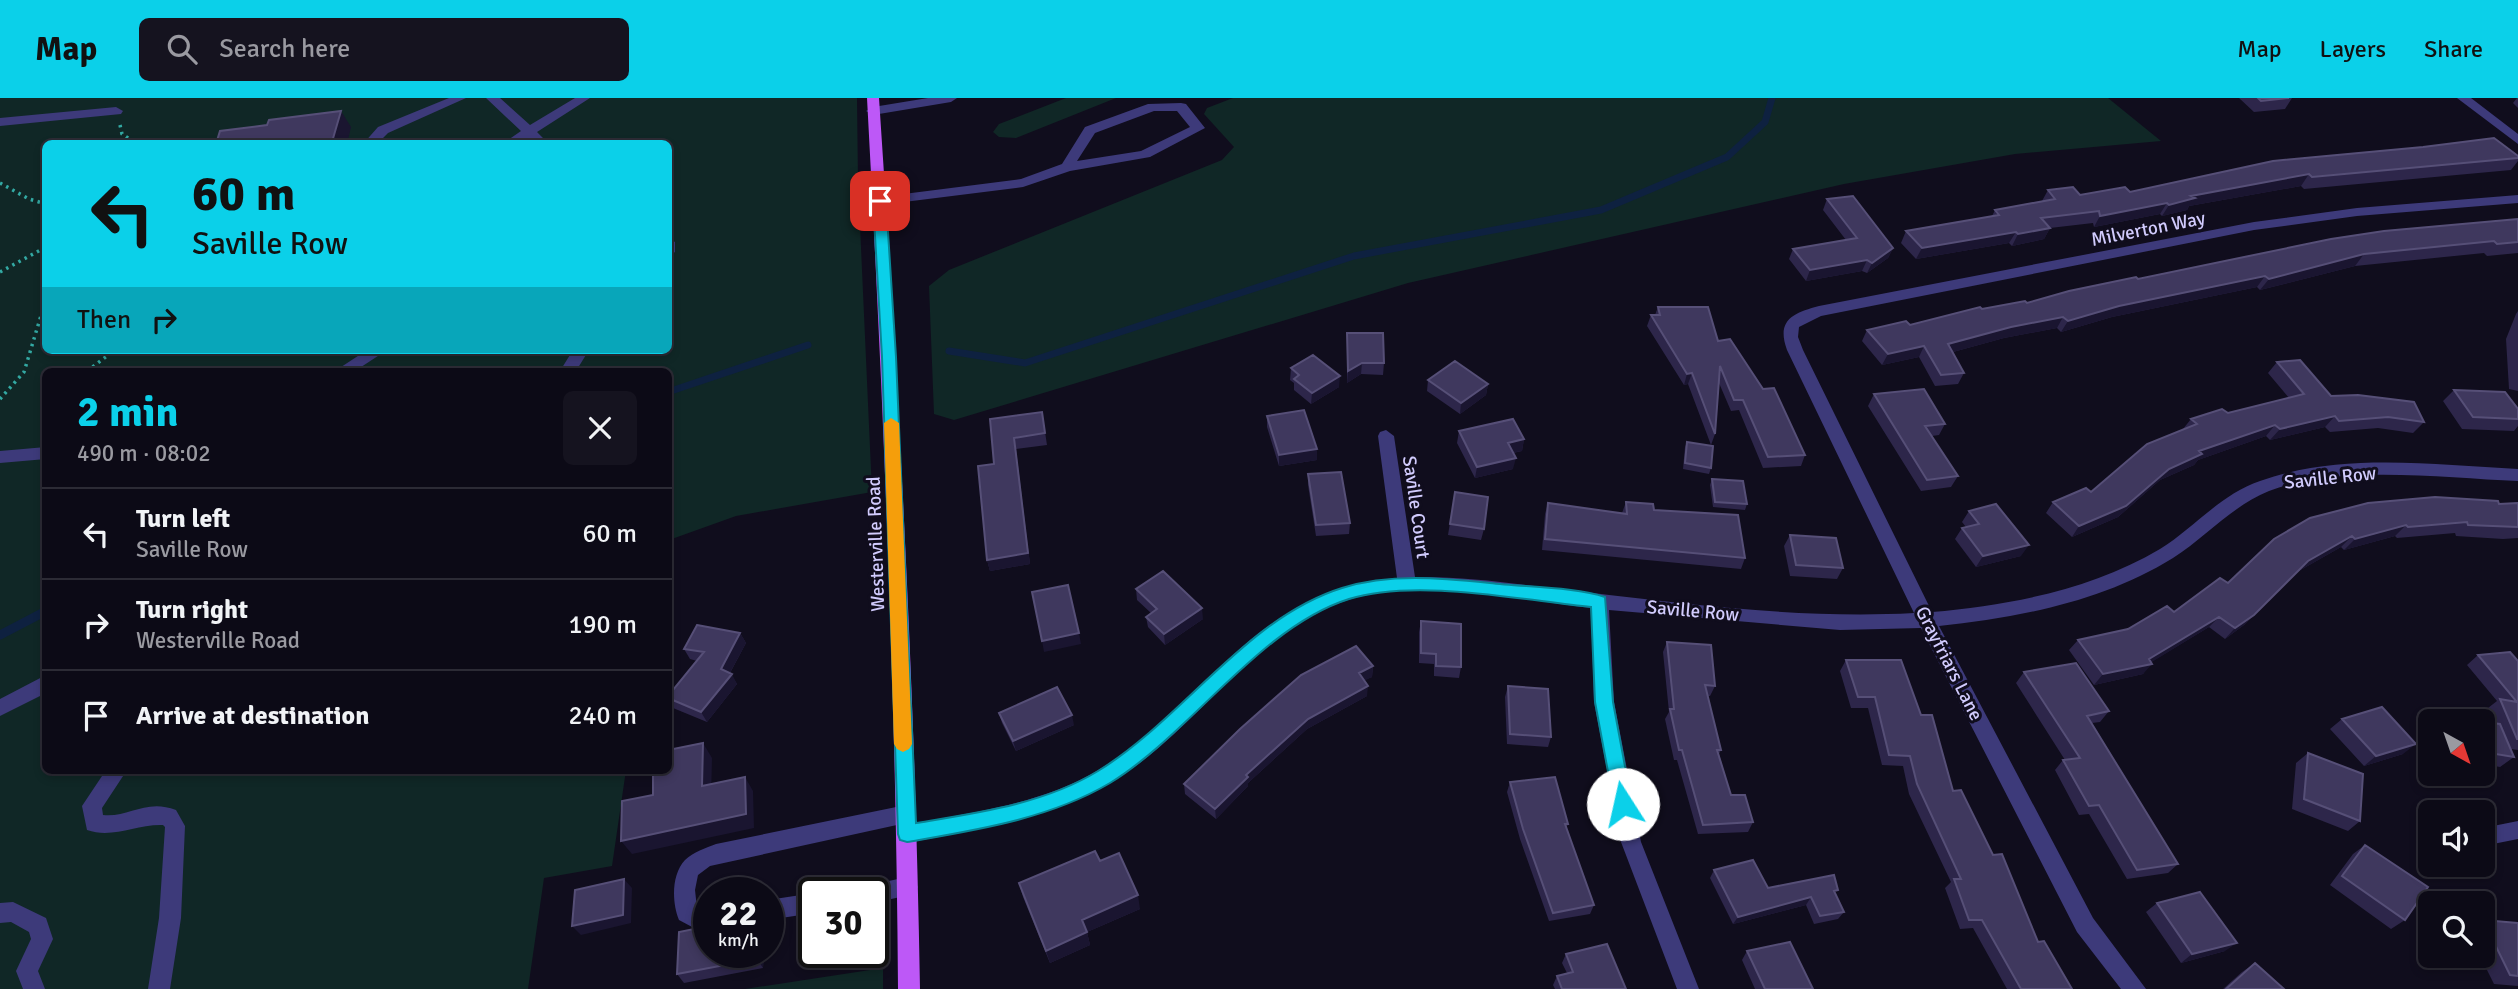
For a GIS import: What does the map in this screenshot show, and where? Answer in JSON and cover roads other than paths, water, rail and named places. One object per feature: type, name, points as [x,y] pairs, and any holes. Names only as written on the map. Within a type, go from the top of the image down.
[{"type":"main road","name":"Westerville Road","points":[[873,105],[889,357],[906,824],[909,989]]},
{"type":"street","points":[[373,140],[383,130],[460,98]]},
{"type":"street","points":[[492,98],[539,140]]},
{"type":"street","points":[[514,140],[584,98]]},
{"type":"street","points":[[873,105],[951,98]]},
{"type":"street","points":[[2463,98],[2518,141]]},
{"type":"street","points":[[880,201],[1023,183],[1067,167],[1145,154],[1198,128],[1181,107],[1153,107],[1090,130],[1067,167]]},
{"type":"street","points":[[0,122],[116,111]]},
{"type":"street","name":"Milverton Way","points":[[1792,325],[1804,316],[1819,311],[2253,226],[2357,212],[2518,199]]},
{"type":"street","name":"Grayfriars Lane","points":[[1792,325],[1790,337],[1926,619],[2085,925],[2135,989]]},
{"type":"street","points":[[348,368],[372,354]]},
{"type":"street","name":"Saville Court","points":[[1386,436],[1407,585]]},
{"type":"street","points":[[0,457],[42,453]]},
{"type":"street","name":"Saville Row","points":[[693,917],[687,913],[685,906],[687,875],[691,867],[716,854],[906,824],[982,820],[1066,797],[1105,776],[1144,748],[1241,660],[1287,624],[1345,593],[1377,587],[1447,585],[1600,602],[1840,623],[1888,623],[1987,613],[2075,595],[2162,555],[2234,501],[2266,485],[2308,476],[2352,471],[2518,475]]},
{"type":"street","points":[[1600,602],[1604,702],[1631,842],[1688,989]]},
{"type":"street","points":[[0,708],[42,685]]},
{"type":"street","points":[[114,774],[92,806],[94,823],[110,825],[145,815],[169,816],[175,826],[170,918],[159,989]]},
{"type":"street","points":[[2495,835],[2518,830]]},
{"type":"street","points":[[889,890],[907,887]]},
{"type":"street","points":[[0,914],[13,912],[38,925],[43,939],[27,971],[34,989]]},
{"type":"waterway","points":[[949,351],[1025,363],[1354,256],[1601,210],[1727,157],[1765,122],[1772,98]]},
{"type":"waterway","points":[[672,391],[808,345]]},
{"type":"waterway","points":[[0,635],[42,613]]}]
